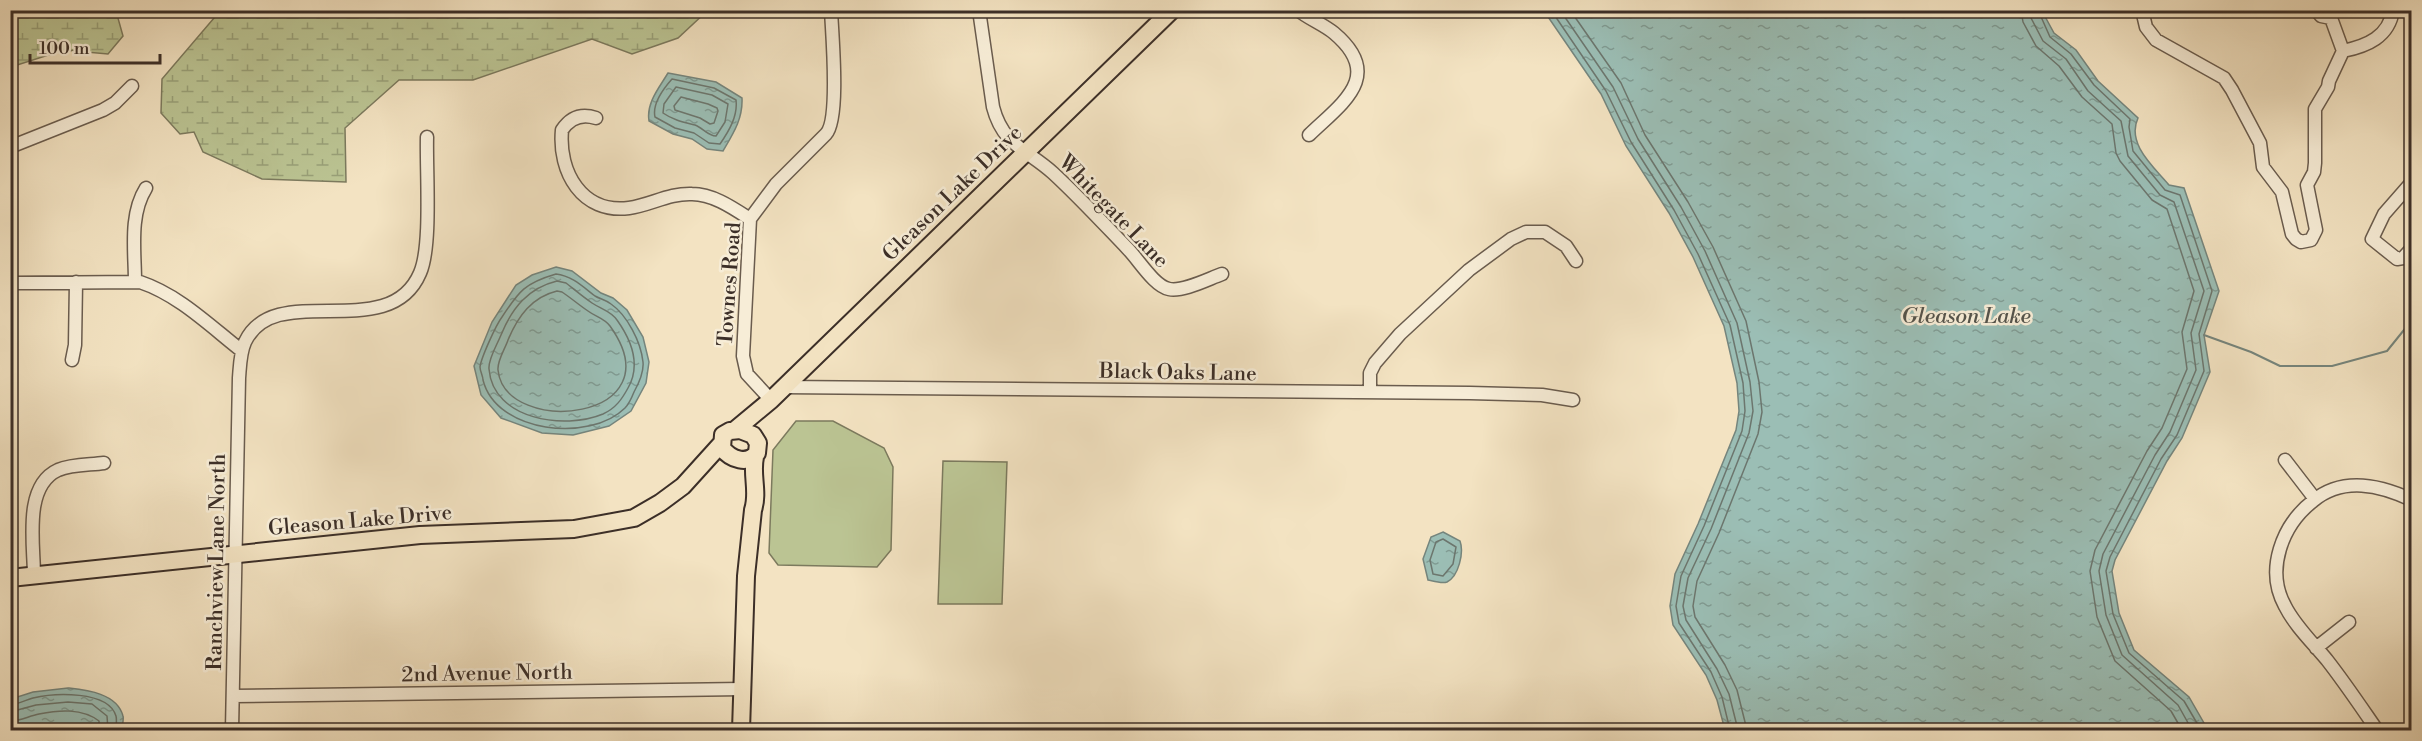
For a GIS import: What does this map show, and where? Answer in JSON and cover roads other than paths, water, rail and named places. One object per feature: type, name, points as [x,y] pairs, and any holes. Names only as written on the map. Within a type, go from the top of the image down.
[{"type":"main road","name":"Gleason Lake Drive","points":[[10,578],[420,536],[574,529],[634,518],[683,486],[697,469],[736,453],[723,435],[735,430],[772,398],[1172,10]]},
{"type":"main road","name":"Gleason Lake Drive","points":[[753,435],[772,398]]},
{"type":"main road","points":[[735,430],[753,435],[758,443],[736,453],[745,471],[747,500],[753,510],[746,576],[741,730]]},
{"type":"street","name":"Townes Road","points":[[772,398],[747,374],[743,356],[750,219],[776,184],[830,130],[834,54],[831,10]]},
{"type":"street","name":"Whitegate Lane","points":[[979,10],[996,119],[1024,154],[1051,171],[1140,261],[1153,280],[1161,286],[1169,290],[1179,290],[1222,274]]},
{"type":"street","points":[[1299,10],[1331,30],[1346,43],[1357,68],[1354,90],[1309,135]]},
{"type":"street","points":[[2142,10],[2146,27],[2156,40],[2224,78],[2260,142],[2263,166],[2284,196],[2292,234],[2296,239],[2307,242],[2315,235],[2316,230],[2307,185],[2314,172],[2315,163],[2315,109],[2328,87],[2343,51],[2334,17],[2322,16],[2316,10]]},
{"type":"street","points":[[2343,51],[2360,47],[2376,39],[2389,26],[2393,10]]},
{"type":"street","points":[[10,147],[103,110],[115,103],[132,86]]},
{"type":"street","points":[[596,118],[581,116],[573,119],[562,130],[562,160],[567,174],[586,196],[606,206],[628,208],[667,196],[695,194],[722,202],[750,219]]},
{"type":"street","points":[[10,284],[135,282],[157,288],[242,351],[246,340],[266,320],[293,313],[376,309],[390,304],[412,287],[422,268],[426,247],[427,137]]},
{"type":"street","points":[[2412,182],[2384,214],[2372,239],[2397,259],[2403,258],[2412,248]]},
{"type":"street","points":[[2279,189],[2307,185]]},
{"type":"street","points":[[135,282],[135,214],[138,201],[146,188]]},
{"type":"street","points":[[1370,392],[1370,373],[1375,363],[1400,334],[1469,270],[1510,239],[1526,232],[1545,232],[1566,246],[1576,261]]},
{"type":"street","points":[[72,360],[75,345],[76,282]]},
{"type":"street","name":"Ranchview Lane North","points":[[232,730],[239,395],[242,351]]},
{"type":"street","name":"Black Oaks Lane","points":[[772,398],[1370,392],[1532,395],[1573,400]]},
{"type":"street","points":[[2285,460],[2315,499]]},
{"type":"street","points":[[34,576],[34,510],[35,497],[40,486],[60,469],[104,463]]},
{"type":"street","points":[[2378,730],[2285,607],[2278,591],[2276,574],[2282,541],[2294,520],[2315,499],[2334,489],[2368,485],[2412,500]]},
{"type":"street","points":[[2316,648],[2349,622]]},
{"type":"street","name":"2nd Avenue North","points":[[233,696],[742,689]]},
{"type":"water","name":"Gleason Lake","points":[[1544,11],[2042,11],[2054,33],[2076,50],[2098,81],[2138,118],[2135,128],[2136,137],[2149,163],[2169,185],[2184,188],[2219,291],[2204,335],[2210,372],[2182,438],[2167,461],[2115,560],[2112,571],[2119,613],[2134,650],[2189,697],[2208,730],[1725,730],[1717,700],[1706,675],[1673,625],[1670,606],[1675,574],[1736,430],[1739,411],[1737,383],[1724,326],[1693,257],[1669,213],[1626,146],[1601,94]]},
{"type":"water","points":[[668,73],[716,82],[742,98],[739,120],[723,151],[707,149],[692,139],[673,134],[649,121],[651,102]]},
{"type":"water","points":[[556,267],[572,271],[627,310],[643,337],[649,362],[646,383],[631,411],[609,426],[573,435],[542,433],[501,418],[481,395],[474,366],[492,322],[516,285],[532,275]]},
{"type":"water","points":[[1443,532],[1460,541],[1461,551],[1460,563],[1455,575],[1443,583],[1428,580],[1423,559],[1431,537]]},
{"type":"water","points":[[68,688],[100,694],[114,702],[120,708],[123,716],[122,730],[11,730],[11,699],[33,692]]},
{"type":"waterway","points":[[2204,335],[2251,352],[2280,366],[2332,366],[2387,351],[2412,320]]}]
